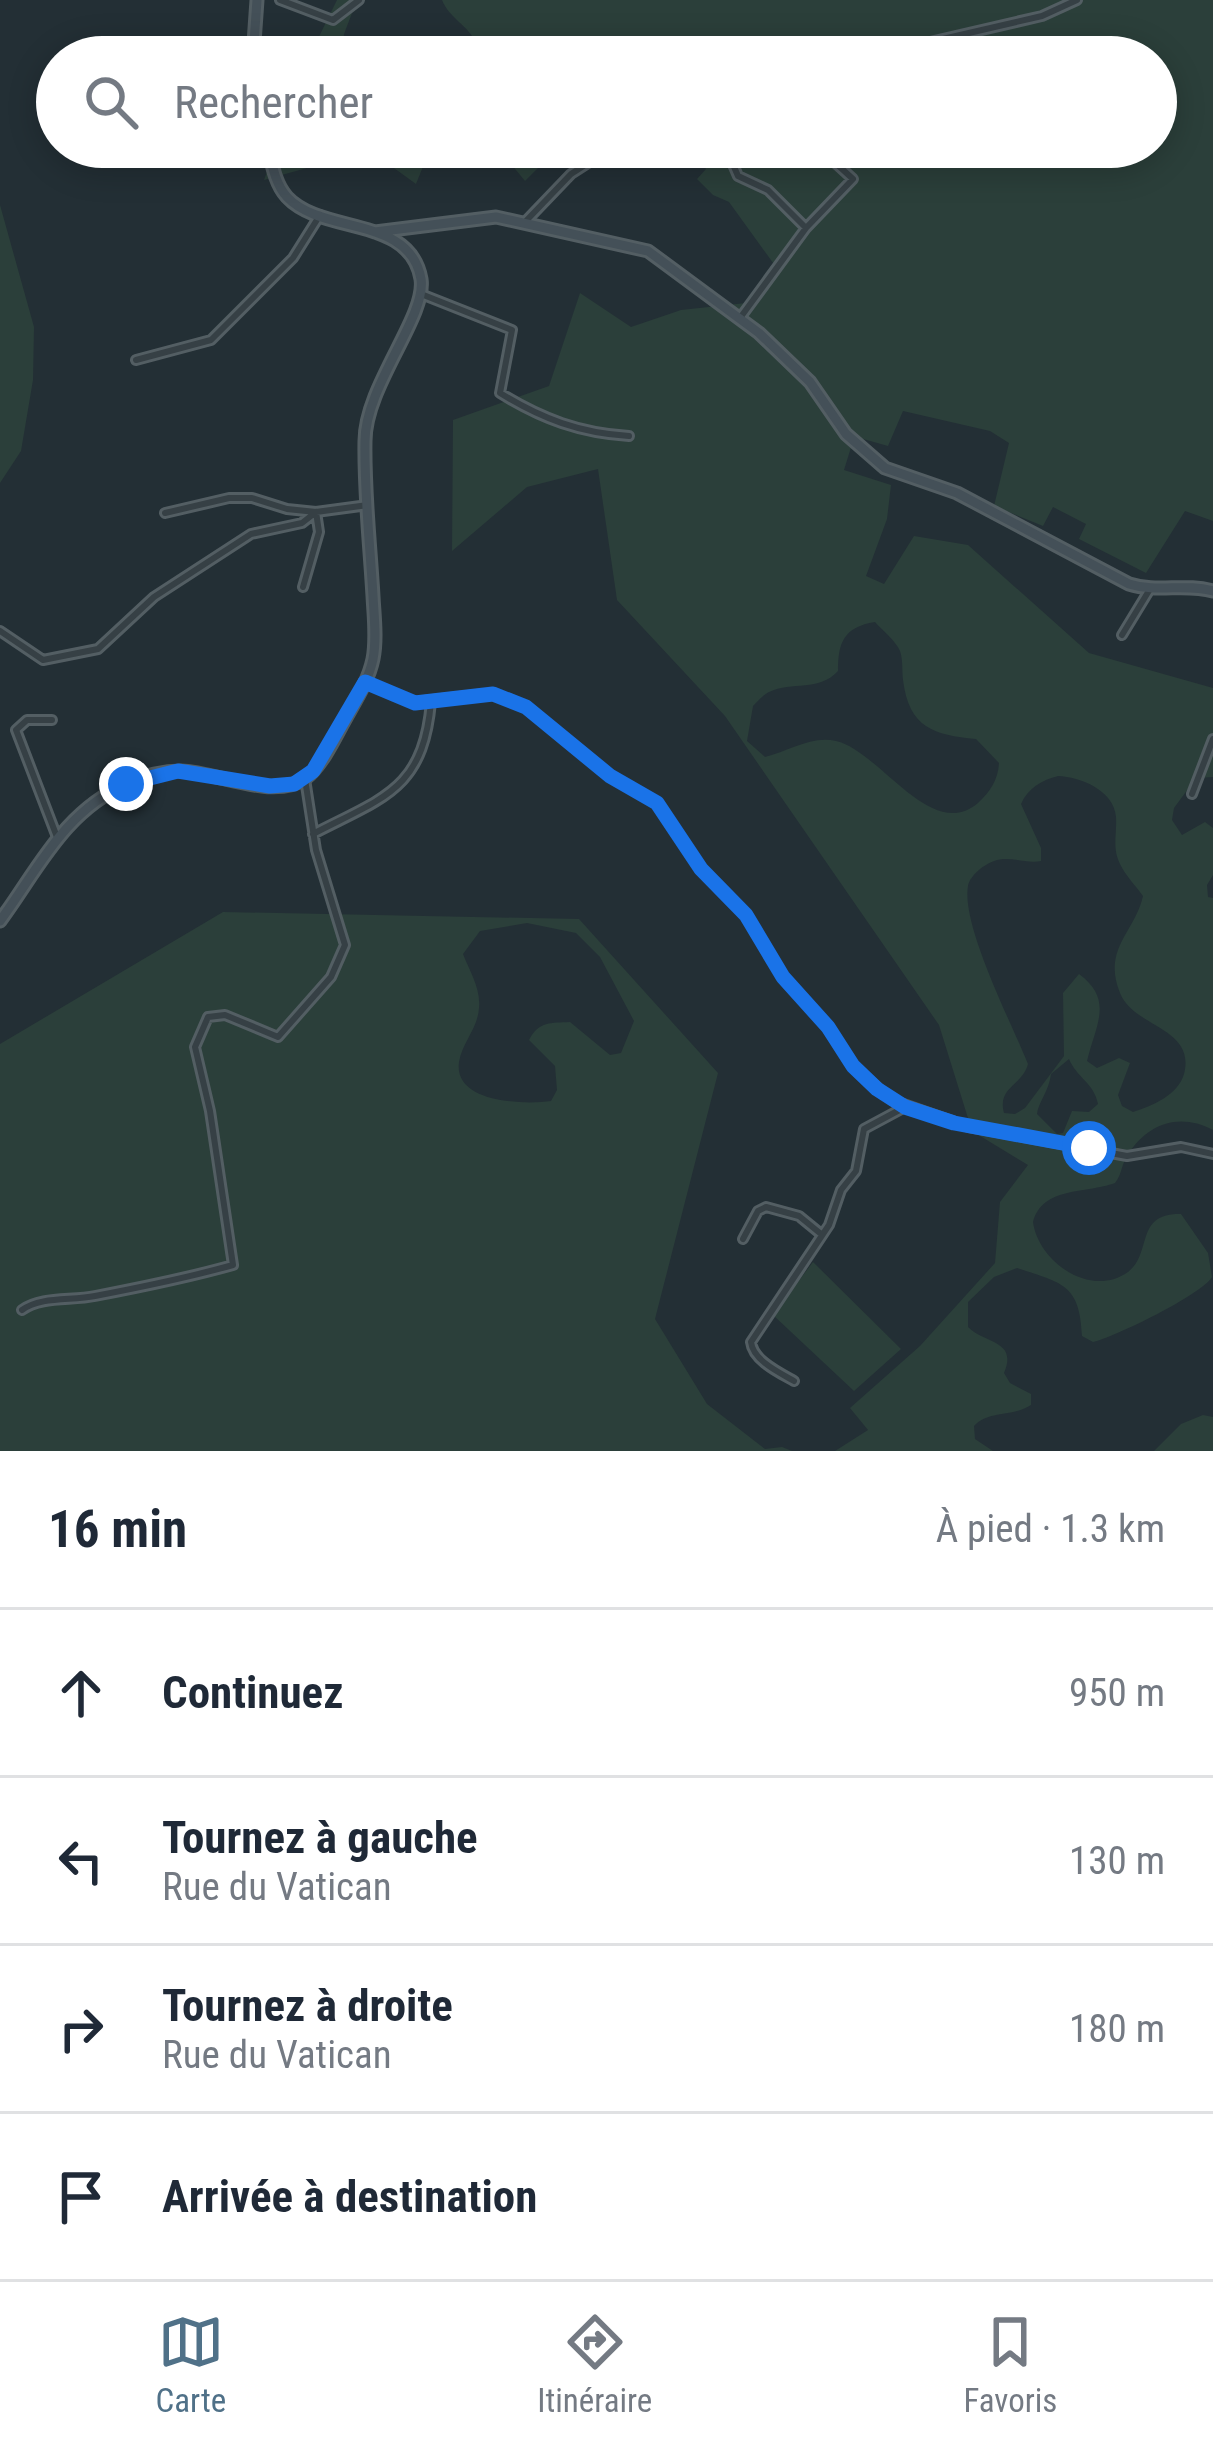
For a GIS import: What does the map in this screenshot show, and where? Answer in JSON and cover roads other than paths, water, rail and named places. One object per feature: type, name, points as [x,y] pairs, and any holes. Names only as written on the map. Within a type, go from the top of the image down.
[{"type":"street","points":[[254,36],[257,0]]},
{"type":"street","points":[[280,0],[333,20],[359,0]]},
{"type":"street","points":[[956,36],[1042,16],[1077,0]]},
{"type":"street","points":[[0,921],[57,838],[111,792],[164,772],[196,772],[283,786],[305,778],[336,737],[365,682],[374,648],[364,441],[370,406],[421,294],[421,279],[410,256],[375,232],[320,215],[286,197],[274,168]]},
{"type":"street","points":[[525,222],[580,168]]},
{"type":"street","points":[[735,168],[738,176],[768,190],[806,229]]},
{"type":"street","points":[[740,318],[806,229],[853,179],[841,168]]},
{"type":"street","points":[[136,360],[211,340],[293,258],[320,215]]},
{"type":"street","points":[[375,232],[474,217],[525,222],[648,251],[740,318],[810,382],[846,434],[885,468],[957,493],[1129,584],[1213,591]]},
{"type":"street","points":[[421,294],[512,330],[500,393],[529,411],[584,433],[629,436]]},
{"type":"street","points":[[165,513],[229,498],[252,498],[316,512],[368,506]]},
{"type":"street","points":[[303,587],[319,532],[316,512]]},
{"type":"street","points":[[0,631],[43,660],[98,649],[154,597],[251,534],[302,523],[316,512]]},
{"type":"street","points":[[1122,635],[1150,589]]},
{"type":"street","points":[[365,682],[406,700],[431,702],[493,694],[518,702],[610,776],[657,803],[701,869],[746,915],[783,977],[828,1027],[853,1066],[905,1107],[969,1127],[1127,1156],[1181,1148],[1213,1154]]},
{"type":"street","points":[[313,834],[385,796],[419,764],[431,702]]},
{"type":"street","points":[[52,720],[27,720],[16,730],[57,838]]},
{"type":"street","points":[[1192,794],[1213,739]]},
{"type":"street","points":[[22,1310],[32,1303],[177,1281],[233,1264],[210,1111],[195,1047],[208,1017],[225,1016],[278,1037],[331,977],[345,945],[313,834],[305,778]]},
{"type":"street","points":[[794,1381],[770,1367],[752,1350],[751,1342],[831,1220],[841,1190],[856,1171],[864,1129],[905,1107]]},
{"type":"street","points":[[743,1239],[758,1211],[766,1207],[800,1216],[821,1234]]}]
